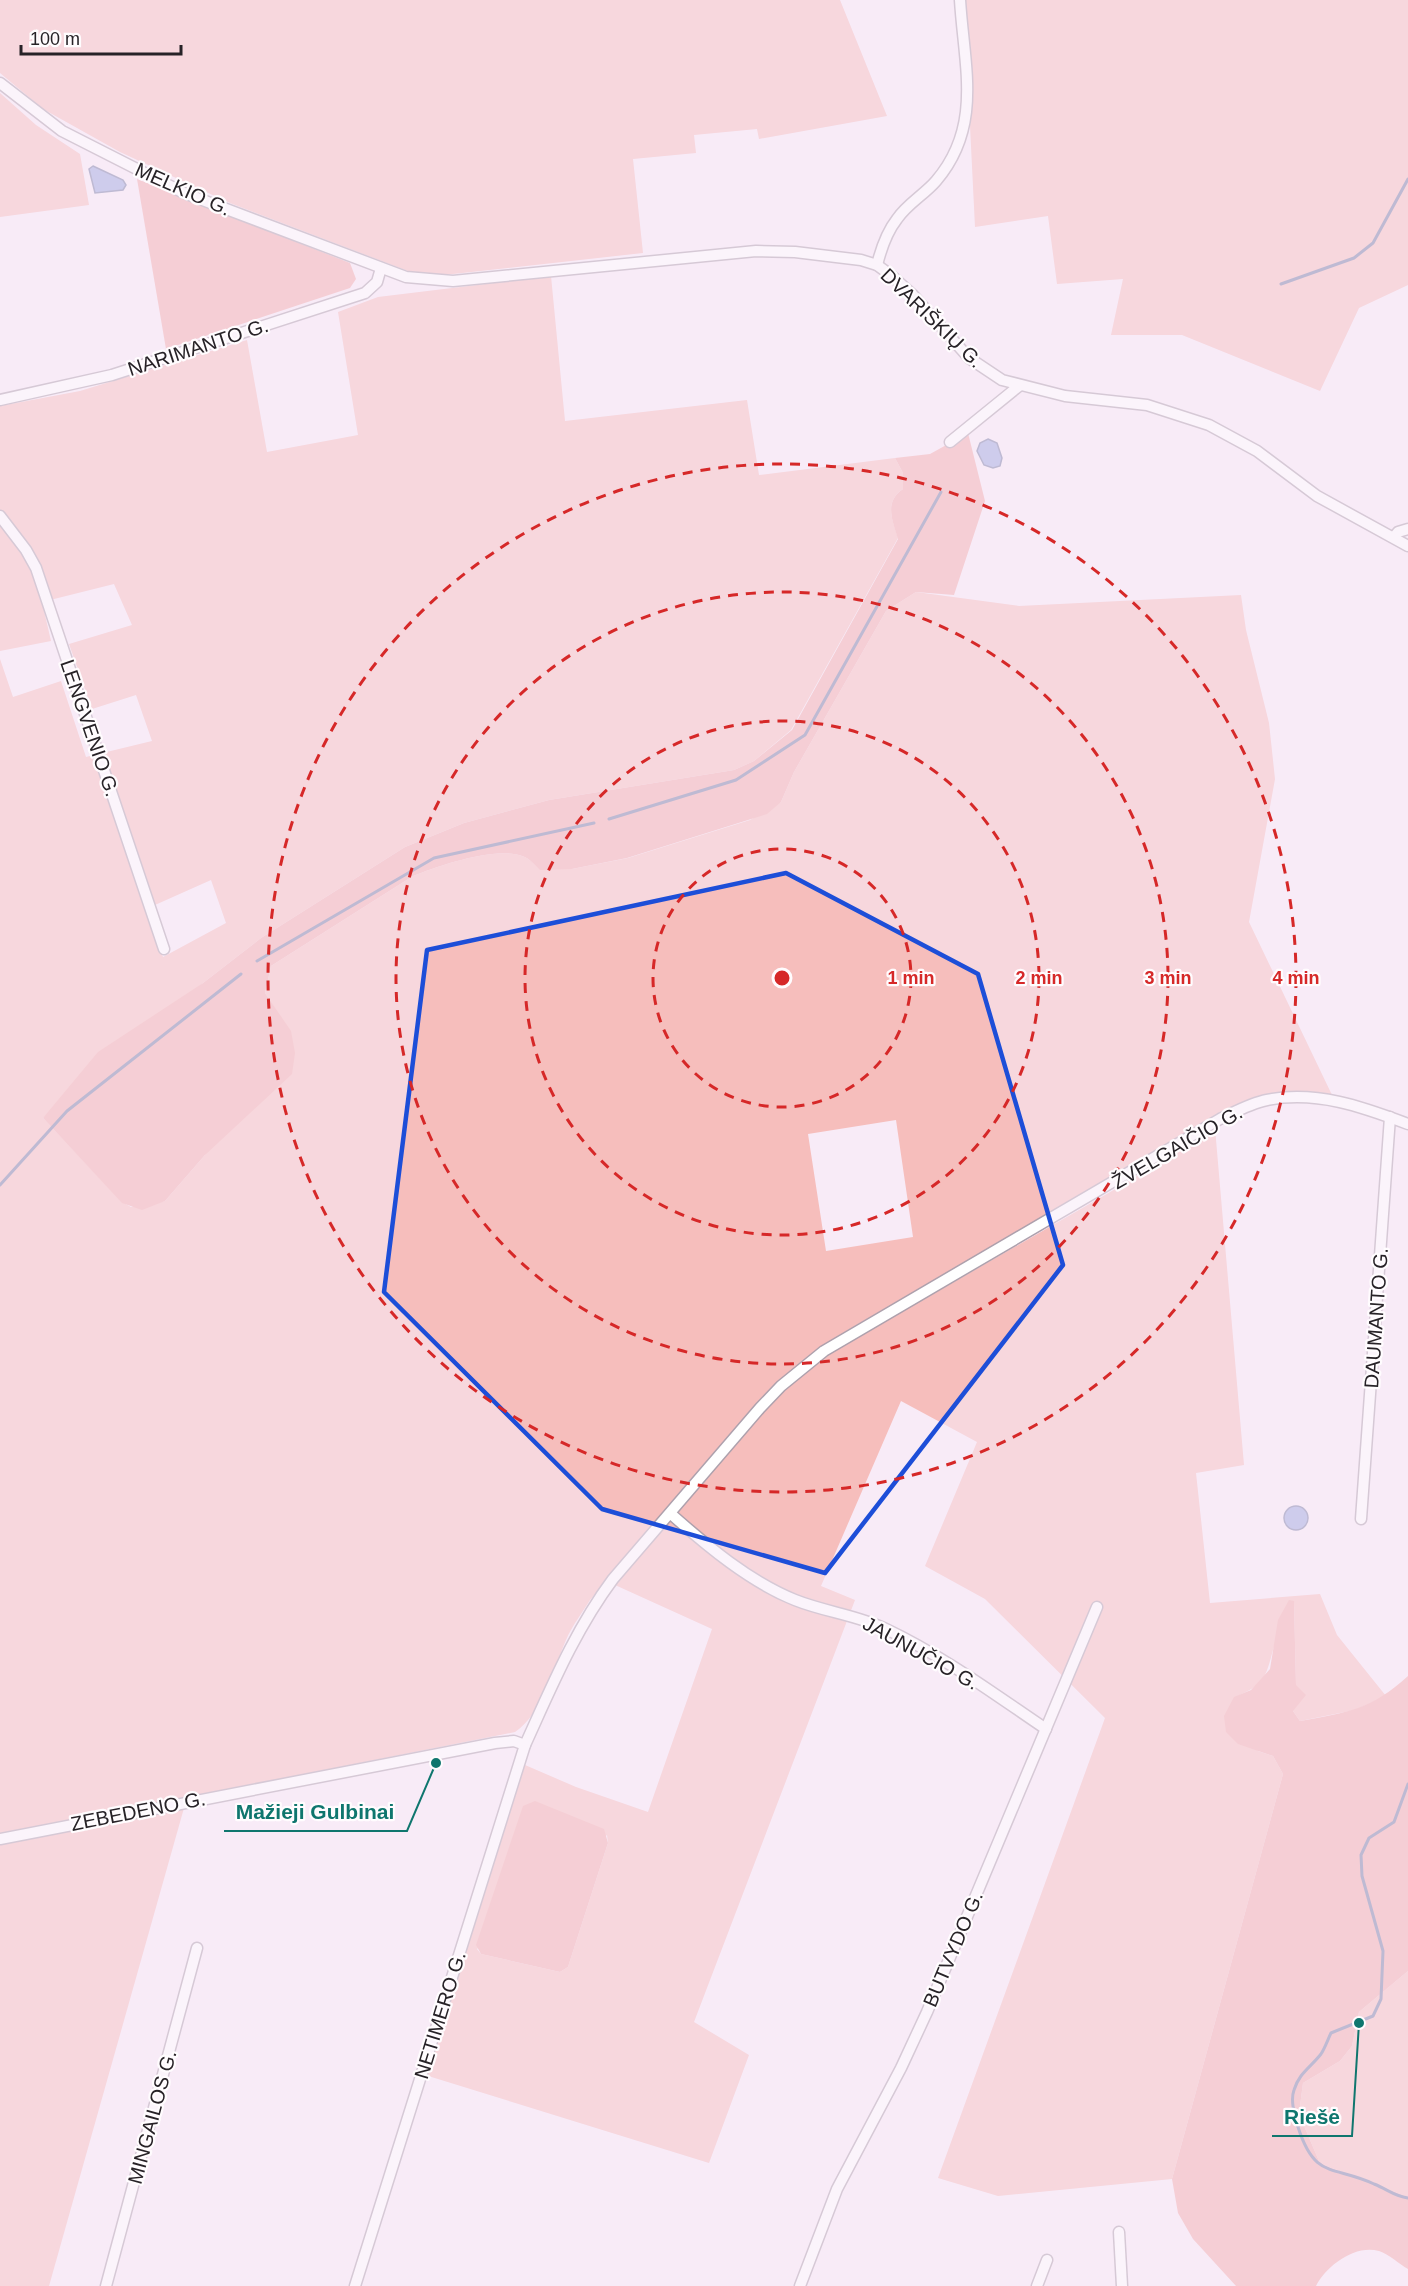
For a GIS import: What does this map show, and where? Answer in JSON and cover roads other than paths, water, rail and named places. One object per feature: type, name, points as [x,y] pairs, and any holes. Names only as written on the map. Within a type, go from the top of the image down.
[{"type":"street","points":[[877,265],[884,241],[897,218],[936,181],[957,151],[965,131],[967,83],[960,0]]},
{"type":"street","name":"MELKIO G.","points":[[0,84],[62,131],[184,193],[381,268]]},
{"type":"street","name":"DVARIŠKIŲ G.","points":[[381,268],[406,277],[453,281],[756,251],[837,256],[877,265],[913,295],[969,358],[1002,380],[1065,396],[1147,405],[1209,425],[1257,452],[1317,496],[1408,546]]},
{"type":"street","name":"NARIMANTO G.","points":[[0,400],[112,375],[365,293],[377,282],[381,268]]},
{"type":"street","points":[[950,442],[1019,386]]},
{"type":"street","name":"LENGVENIO G.","points":[[0,516],[26,550],[36,568],[165,949]]},
{"type":"street","points":[[1394,537],[1398,532],[1408,529]]},
{"type":"street","name":"ŽVELGAIČIO G.","points":[[671,1514],[760,1408],[803,1366],[824,1351],[1220,1119],[1266,1100],[1315,1097],[1351,1103],[1408,1124]]},
{"type":"street","name":"DAUMANTO G.","points":[[1361,1519],[1390,1117]]},
{"type":"street","name":"JAUNUČIO G.","points":[[671,1514],[752,1576],[793,1599],[862,1619],[888,1630],[963,1673],[1046,1729]]},
{"type":"street","name":"NETIMERO G.","points":[[355,2286],[525,1745],[571,1644],[591,1609],[613,1579],[671,1514]]},
{"type":"street","name":"BUTVYDO G.","points":[[800,2286],[837,2189],[901,2068],[927,2012],[1097,1607]]},
{"type":"street","name":"ZEBEDENO G.","points":[[0,1839],[495,1743],[514,1741],[525,1745]]},
{"type":"street","name":"MINGAILOS G.","points":[[106,2286],[197,1948]]},
{"type":"street","points":[[1119,2232],[1122,2286]]},
{"type":"street","points":[[1036,2286],[1047,2260]]},
{"type":"water","points":[[93,166],[123,180],[126,185],[123,190],[95,193],[89,169]]},
{"type":"water","points":[[988,439],[997,443],[1002,458],[1000,466],[993,468],[984,465],[977,451],[980,443]]},
{"type":"water","points":[[1296,1506],[1301,1507],[1307,1513],[1307,1523],[1301,1529],[1296,1530],[1291,1529],[1285,1523],[1284,1518],[1285,1513],[1291,1507]]},
{"type":"waterway","points":[[1281,284],[1354,258],[1373,243],[1408,179]]},
{"type":"waterway","points":[[609,819],[736,780],[805,735],[941,492]]},
{"type":"waterway","points":[[257,961],[434,858],[594,823]]},
{"type":"waterway","points":[[0,1185],[67,1111],[241,974]]},
{"type":"waterway","points":[[1408,1784],[1394,1822],[1369,1838],[1361,1855],[1362,1876],[1383,1951],[1381,1999],[1373,2016],[1331,2033],[1321,2054],[1299,2079],[1293,2099],[1293,2108],[1304,2144],[1311,2156],[1319,2163],[1408,2198]]},
{"type":"place","name":"Mažieji Gulbinai","points":[[436,1763]]},
{"type":"place","name":"Riešė","points":[[1359,2023]]}]
